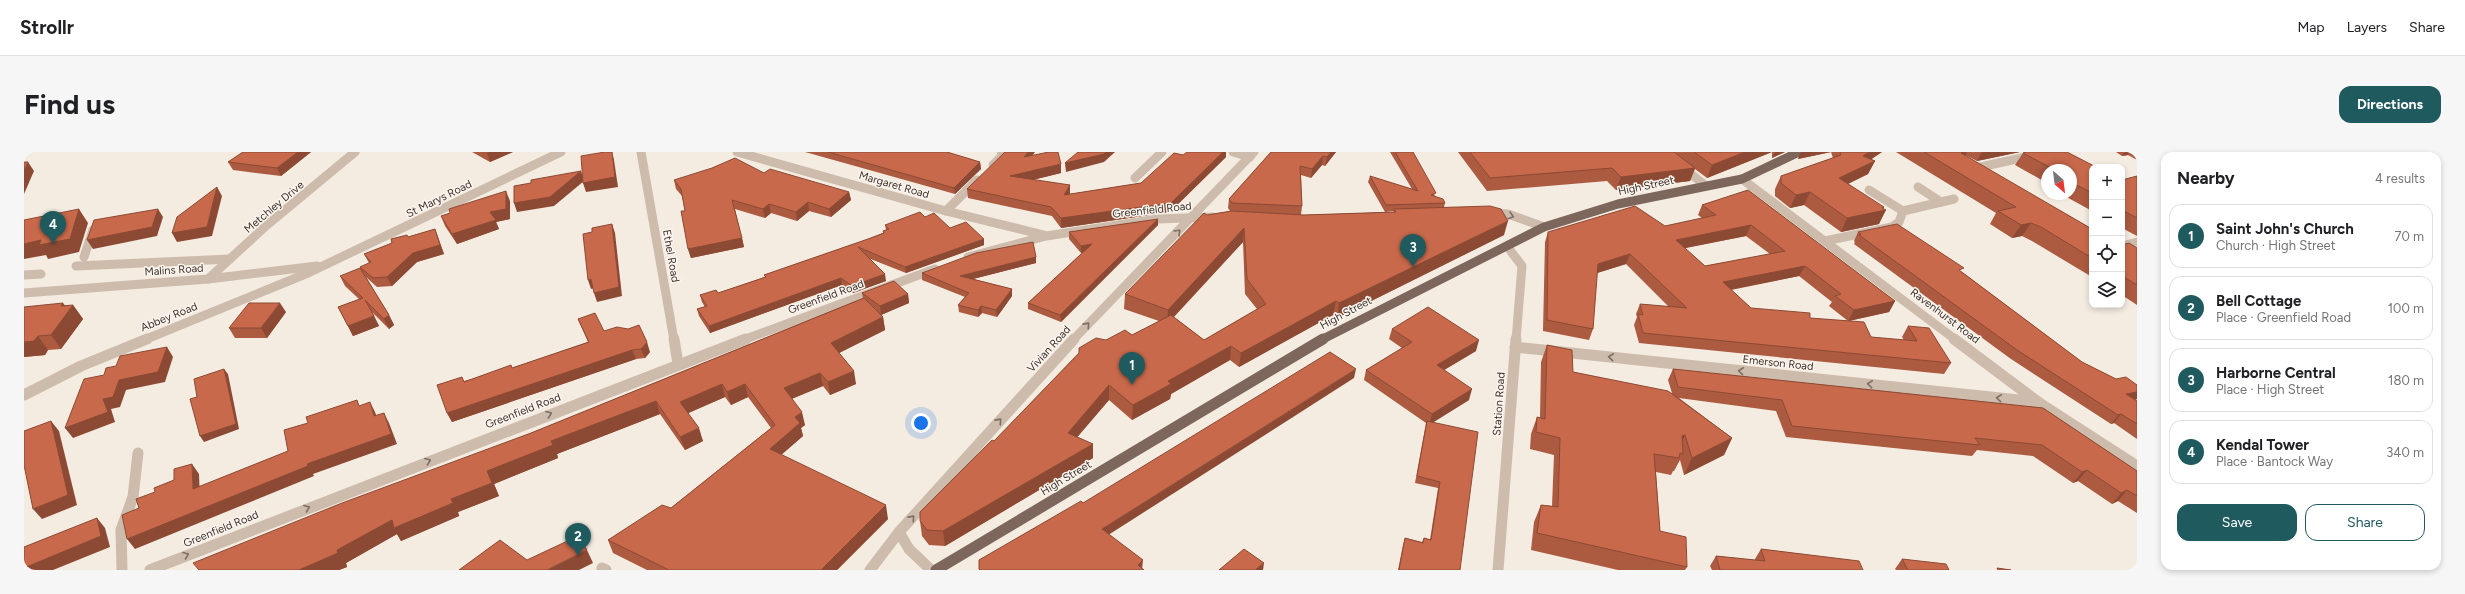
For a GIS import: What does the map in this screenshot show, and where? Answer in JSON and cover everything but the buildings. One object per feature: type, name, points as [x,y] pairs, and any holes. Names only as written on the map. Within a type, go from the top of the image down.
[{"type":"main road","name":"High Street","points":[[936,570],[1341,328],[1544,227],[1598,209],[1742,179],[1799,152]]},
{"type":"street","name":"Metchley Drive","points":[[208,279],[355,152]]},
{"type":"street","name":"St Marys Road","points":[[326,265],[561,152]]},
{"type":"street","name":"Ethel Road","points":[[641,152],[678,364]]},
{"type":"street","name":"Margaret Road","points":[[737,152],[946,211],[1046,236]]},
{"type":"street","points":[[946,211],[1001,157],[1002,152]]},
{"type":"street","points":[[1135,178],[1162,152]]},
{"type":"street","points":[[1233,152],[1252,154]]},
{"type":"street","points":[[1663,152],[1706,186]]},
{"type":"street","points":[[1990,176],[1973,166],[2048,152]]},
{"type":"street","name":"Vivian Road","points":[[870,570],[899,532],[1094,317],[1252,154]]},
{"type":"street","name":"Ravenhurst Road","points":[[1742,179],[2038,402],[2137,466]]},
{"type":"street","points":[[1918,188],[1942,202]]},
{"type":"street","points":[[1869,190],[1902,211],[1954,199]]},
{"type":"street","points":[[1825,241],[1892,227],[1899,222],[1902,211]]},
{"type":"street","points":[[1483,213],[1508,214],[1544,227]]},
{"type":"street","name":"Greenfield Road","points":[[960,260],[1010,244],[1046,236],[1139,221],[1193,216],[1225,218]]},
{"type":"street","points":[[84,257],[94,228]]},
{"type":"street","points":[[2125,249],[2137,242]]},
{"type":"street","name":"Station Road","points":[[1498,570],[1522,266],[1507,246]]},
{"type":"street","points":[[76,266],[230,259]]},
{"type":"street","name":"Malins Road","points":[[24,293],[208,279],[326,265]]},
{"type":"street","name":"Abbey Road","points":[[24,395],[81,366],[326,265]]},
{"type":"street","name":"Greenfield Road","points":[[154,569],[678,364],[945,265]]},
{"type":"street","points":[[24,275],[41,274]]},
{"type":"street","name":"Emerson Road","points":[[1515,347],[2038,402]]},
{"type":"street","points":[[122,570],[122,530],[133,497],[138,474],[138,453]]},
{"type":"street","points":[[899,532],[909,549],[931,570]]},
{"type":"place","name":"Kendal Tower","points":[[53,244]]},
{"type":"place","name":"Harborne Central","points":[[1413,267]]},
{"type":"place","name":"Saint John's Church","points":[[1132,385]]},
{"type":"place","name":"Bell Cottage","points":[[578,556]]}]
